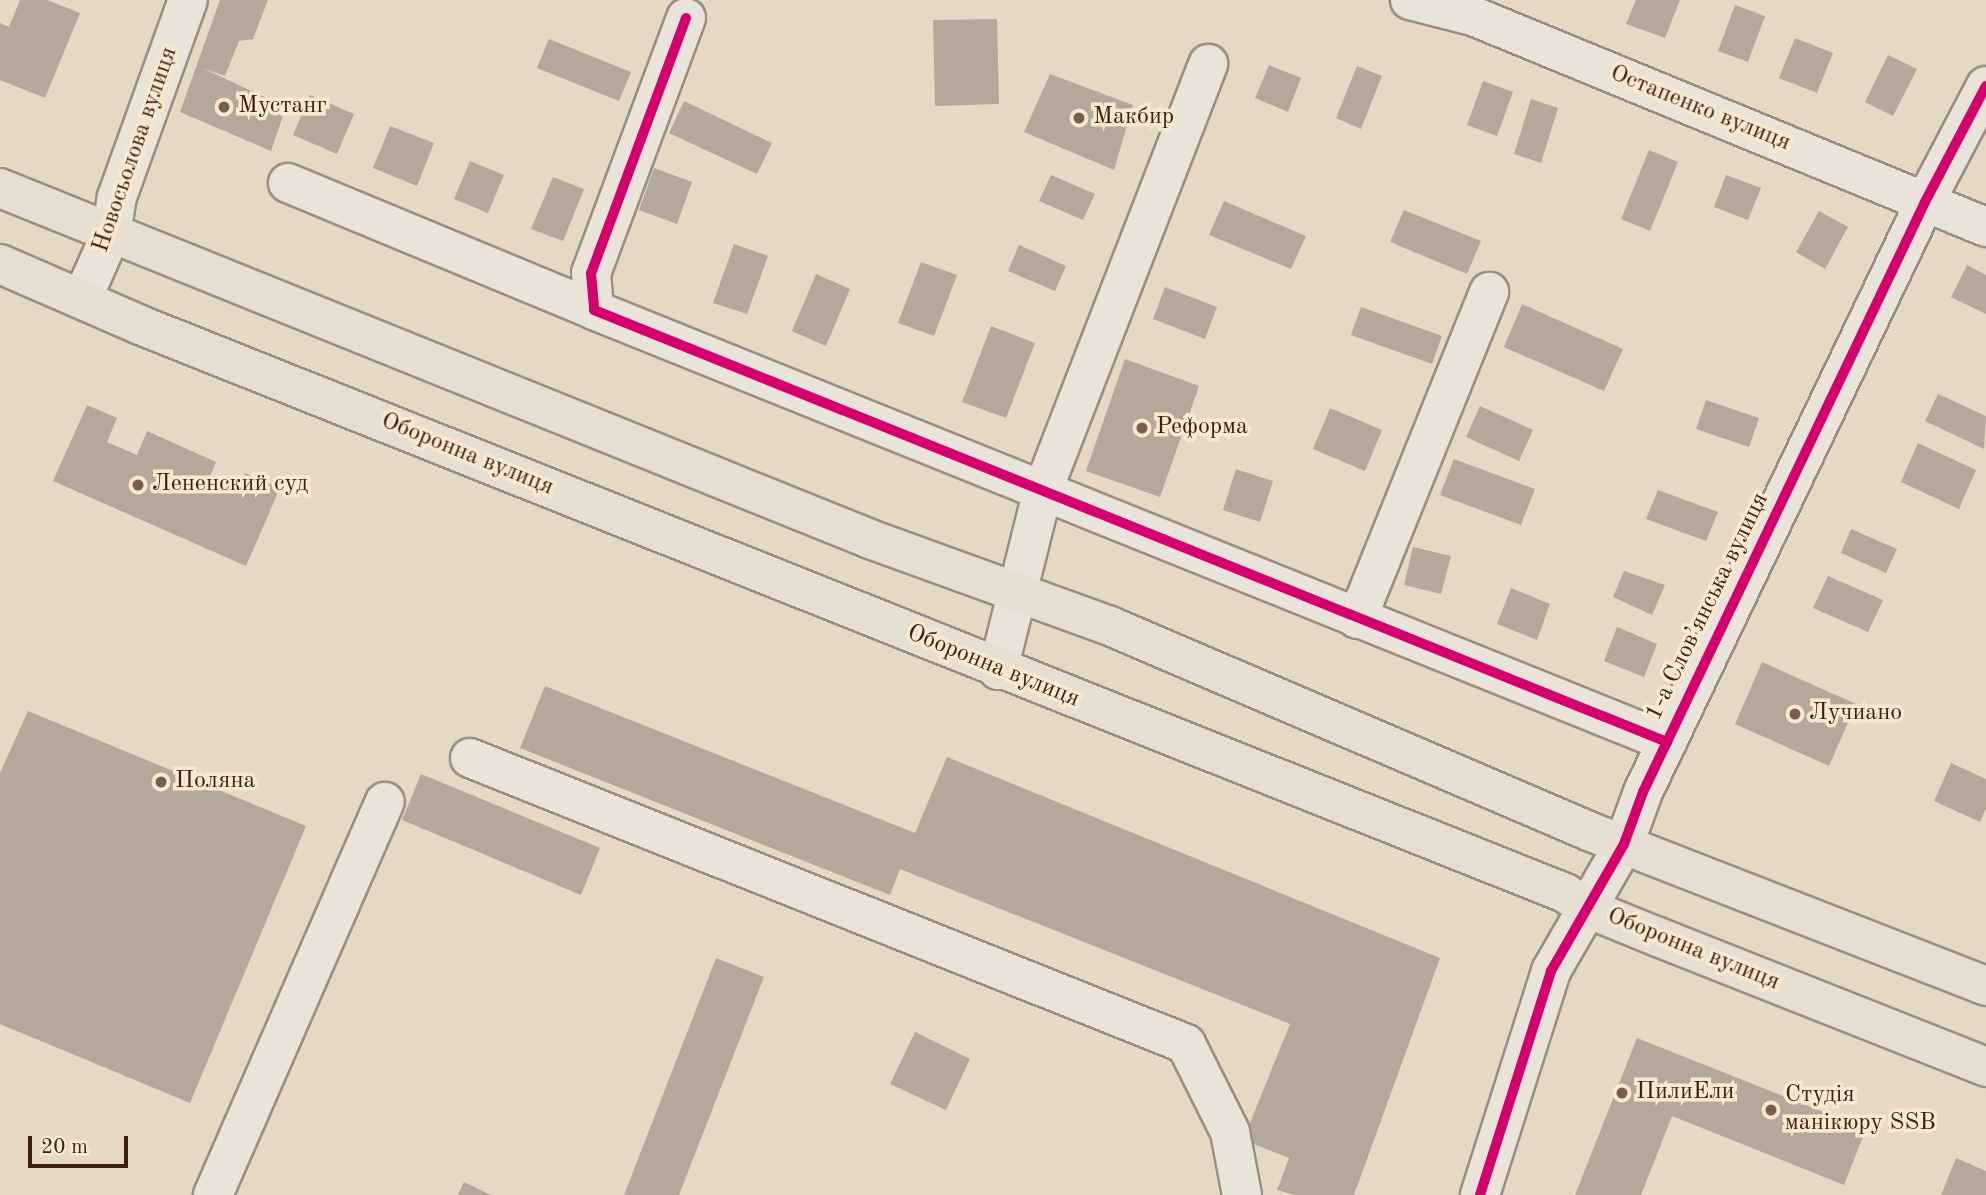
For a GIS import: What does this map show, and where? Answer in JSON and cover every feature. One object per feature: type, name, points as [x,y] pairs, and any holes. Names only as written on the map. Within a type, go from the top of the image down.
[{"type":"main road","points":[[0,188],[1016,596],[1110,626],[1624,844],[1986,986]]},
{"type":"main road","name":"Оборонна вулиця","points":[[0,264],[998,670],[1565,893],[1589,909],[1986,1067]]},
{"type":"street","name":"Новосьолова вулиця","points":[[82,299],[111,234],[117,197],[188,0]]},
{"type":"street","name":"Остапенко вулиця","points":[[1410,0],[1473,16],[1986,227]]},
{"type":"street","points":[[594,310],[591,273],[686,18]]},
{"type":"street","points":[[998,670],[1043,490],[1208,64]]},
{"type":"street","name":"1-а Слов’янська вулиця","points":[[1480,1195],[1551,971],[1624,844],[1667,742],[1925,202],[1986,86]]},
{"type":"street","points":[[288,183],[594,310],[1667,742]]},
{"type":"street","points":[[1357,619],[1489,292]]},
{"type":"street","points":[[470,758],[1186,1044],[1230,1132],[1242,1195]]},
{"type":"street","points":[[213,1195],[385,802]]},
{"type":"building","points":[[20,0],[47,0],[80,13],[45,98],[0,80],[0,23],[9,27]]},
{"type":"building","points":[[220,0],[268,0],[253,39],[239,41],[225,76],[202,68],[286,107],[271,151],[180,112]]},
{"type":"building","points":[[1636,0],[1680,0],[1665,38],[1626,24]]},
{"type":"building","points":[[1735,5],[1765,16],[1748,62],[1718,51]]},
{"type":"building","points":[[997,19],[999,104],[935,106],[933,20]]},
{"type":"building","points":[[1795,38],[1833,53],[1817,93],[1779,78]]},
{"type":"building","points":[[549,39],[631,72],[619,101],[537,68]]},
{"type":"building","points":[[1888,55],[1917,69],[1893,116],[1865,102]]},
{"type":"building","points":[[1269,65],[1301,78],[1288,112],[1255,98]]},
{"type":"building","points":[[1357,66],[1382,76],[1361,129],[1336,118]]},
{"type":"building","name":"Макбир","points":[[1050,74],[1133,105],[1114,170],[1024,132]]},
{"type":"building","points":[[1483,81],[1513,92],[1497,136],[1467,125]]},
{"type":"building","points":[[310,95],[354,114],[337,154],[293,135]]},
{"type":"building","points":[[1531,99],[1558,108],[1541,163],[1514,154]]},
{"type":"building","points":[[684,101],[772,143],[757,174],[669,133]]},
{"type":"building","points":[[390,126],[434,143],[417,186],[373,168]]},
{"type":"building","points":[[1649,150],[1678,162],[1650,231],[1621,219]]},
{"type":"building","points":[[470,161],[504,175],[488,213],[454,199]]},
{"type":"building","points":[[654,168],[692,182],[677,224],[639,210]]},
{"type":"building","points":[[1051,175],[1095,194],[1083,220],[1039,201]]},
{"type":"building","points":[[1726,175],[1761,188],[1748,220],[1714,207]]},
{"type":"building","points":[[553,177],[584,189],[563,241],[531,229]]},
{"type":"building","points":[[1224,201],[1306,236],[1291,269],[1209,235]]},
{"type":"building","points":[[1404,210],[1481,241],[1467,274],[1390,242]]},
{"type":"building","points":[[1819,211],[1848,227],[1825,269],[1796,252]]},
{"type":"building","points":[[734,244],[768,256],[747,314],[713,303]]},
{"type":"building","points":[[1019,245],[1066,266],[1055,291],[1008,271]]},
{"type":"building","points":[[921,262],[957,275],[934,336],[898,323]]},
{"type":"building","points":[[1967,265],[1986,275],[1986,314],[1951,297]]},
{"type":"building","points":[[816,274],[850,289],[826,346],[792,331]]},
{"type":"building","points":[[1165,287],[1217,307],[1205,339],[1153,319]]},
{"type":"building","points":[[1522,304],[1623,349],[1604,391],[1504,347]]},
{"type":"building","points":[[1361,307],[1442,336],[1432,364],[1351,335]]},
{"type":"building","points":[[991,326],[1035,343],[1006,418],[962,402]]},
{"type":"building","name":"Реформа","points":[[1125,359],[1199,386],[1160,497],[1086,471]]},
{"type":"building","points":[[1938,394],[1986,416],[1984,449],[1925,421]]},
{"type":"building","points":[[1706,400],[1759,418],[1749,447],[1696,429]]},
{"type":"building","name":"Лененский суд","points":[[87,405],[117,418],[107,442],[137,455],[147,431],[216,462],[208,481],[236,494],[245,473],[280,488],[246,566],[53,481]]},
{"type":"building","points":[[1480,406],[1533,430],[1519,461],[1466,437]]},
{"type":"building","points":[[1330,408],[1382,430],[1365,471],[1313,449]]},
{"type":"building","points":[[1918,443],[1976,470],[1959,509],[1901,482]]},
{"type":"building","points":[[1454,459],[1535,489],[1521,525],[1440,495]]},
{"type":"building","points":[[1236,469],[1273,481],[1260,522],[1223,510]]},
{"type":"building","points":[[1658,490],[1718,512],[1706,541],[1646,519]]},
{"type":"building","points":[[1851,529],[1897,549],[1886,573],[1841,553]]},
{"type":"building","points":[[1413,547],[1451,556],[1441,594],[1404,585]]},
{"type":"building","points":[[1624,571],[1665,585],[1652,615],[1613,597]]},
{"type":"building","points":[[1828,576],[1883,600],[1868,632],[1813,608]]},
{"type":"building","points":[[1511,588],[1550,604],[1537,640],[1497,624]]},
{"type":"building","points":[[1617,627],[1657,644],[1644,677],[1604,661]]},
{"type":"building","name":"Лучиано","points":[[1762,662],[1856,704],[1829,766],[1735,724]]},
{"type":"building","points":[[545,686],[915,833],[947,757],[1440,958],[1354,1195],[1295,1195],[1277,1190],[1289,1158],[1243,1140],[1290,1024],[900,869],[890,895],[520,748]]},
{"type":"building","points":[[28,711],[306,826],[190,1103],[0,1024],[0,773]]},
{"type":"building","points":[[1951,763],[1986,779],[1986,808],[1980,822],[1934,801]]},
{"type":"building","points":[[421,774],[600,848],[581,895],[402,820]]},
{"type":"building","points":[[716,958],[764,977],[679,1195],[624,1195]]},
{"type":"building","points":[[915,1032],[970,1059],[946,1110],[890,1084]]},
{"type":"building","points":[[1637,1038],[1866,1129],[1844,1185],[1672,1116],[1641,1195],[1575,1195]]},
{"type":"building","points":[[1956,1158],[1986,1171],[1986,1195],[1941,1195]]},
{"type":"building","points":[[464,1182],[491,1195],[458,1195]]},
{"type":"cycle path","points":[[686,18],[591,273],[594,310],[1667,742]]},
{"type":"cycle path","points":[[1480,1195],[1551,971],[1624,844],[1643,792],[1925,202],[1986,86]]},
{"type":"place","name":"Мустанг","points":[[224,107]]},
{"type":"place","name":"Макбир","points":[[1079,118]]},
{"type":"place","name":"Реформа","points":[[1142,428]]},
{"type":"place","name":"Лененский суд","points":[[138,485]]},
{"type":"place","name":"Лучиано","points":[[1795,714]]},
{"type":"place","name":"Поляна","points":[[161,782]]},
{"type":"place","name":"ПилиЕли","points":[[1622,1093]]},
{"type":"place","name":"Студія манікюру SSB","points":[[1771,1110]]}]
